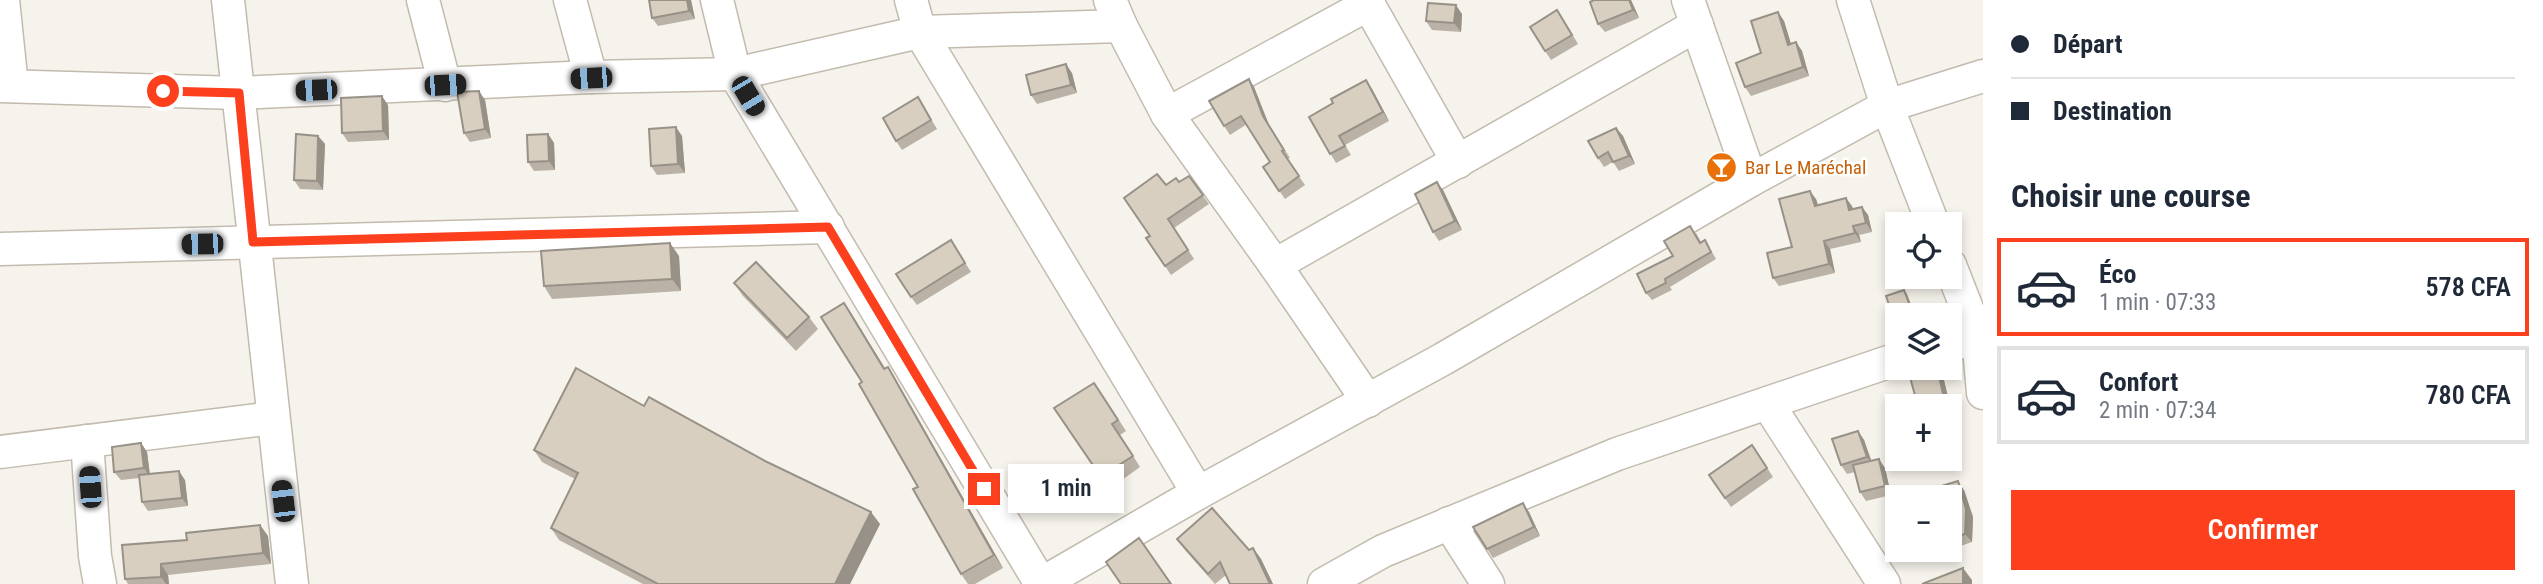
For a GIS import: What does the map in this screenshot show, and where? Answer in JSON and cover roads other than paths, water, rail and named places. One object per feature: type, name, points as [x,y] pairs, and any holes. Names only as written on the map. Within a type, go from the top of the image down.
[{"type":"street","points":[[3,0],[6,86],[239,93],[735,74],[920,32],[1116,13],[1167,114],[1368,401]]},
{"type":"street","points":[[228,0],[292,584]]},
{"type":"street","points":[[423,0],[445,85]]},
{"type":"street","points":[[570,0],[591,78]]},
{"type":"street","points":[[717,0],[735,74],[1041,584],[1198,493],[1368,401],[1751,180],[1887,106],[1983,76]]},
{"type":"street","points":[[911,0],[920,32],[1198,493]]},
{"type":"street","points":[[1853,0],[1887,106],[1928,212]]},
{"type":"street","points":[[1167,114],[1367,2],[1458,162]]},
{"type":"street","points":[[1275,265],[1458,162],[1693,13],[1751,180]]},
{"type":"street","points":[[0,249],[828,227]]},
{"type":"street","points":[[1956,289],[1983,393]]},
{"type":"street","points":[[1324,584],[1382,551],[1617,454],[1885,363]]},
{"type":"street","points":[[1768,404],[1884,584]]},
{"type":"street","points":[[0,452],[273,418]]},
{"type":"street","points":[[87,441],[95,556],[100,584]]},
{"type":"street","points":[[1448,523],[1488,584]]},
{"type":"place","name":"Bar Le Maréchal","points":[[1722,167]]}]
